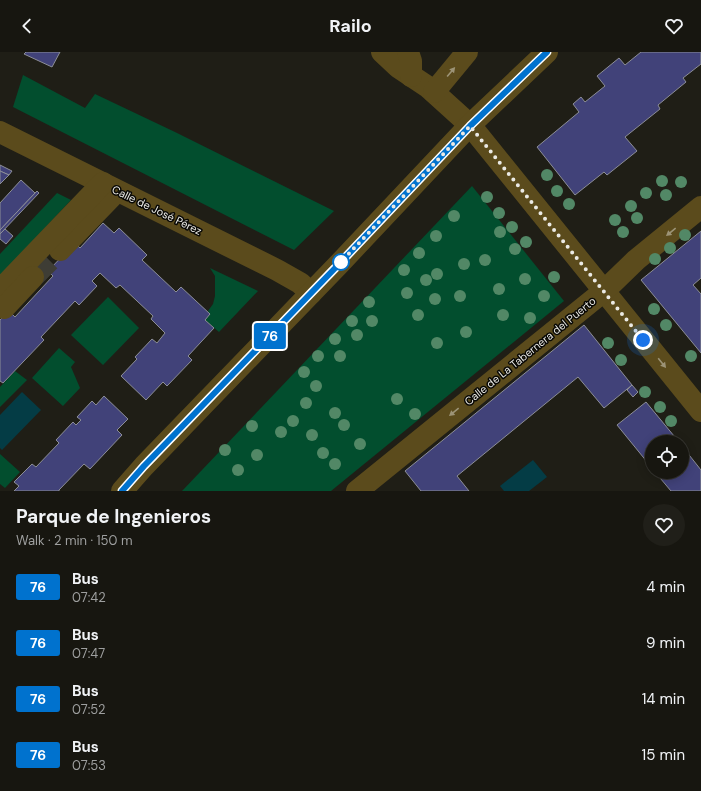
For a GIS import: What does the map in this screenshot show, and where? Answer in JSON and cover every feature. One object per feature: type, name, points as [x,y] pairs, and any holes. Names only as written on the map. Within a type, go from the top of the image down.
[{"type":"street","points":[[382,52],[398,67],[434,92],[470,126],[701,411]]},
{"type":"street","points":[[408,52],[411,61],[411,76]]},
{"type":"street","points":[[434,92],[467,52]]},
{"type":"street","points":[[122,491],[144,466],[470,126],[547,52]]},
{"type":"street","name":"Calle de José Pérez","points":[[0,132],[277,270],[300,283],[311,292]]},
{"type":"street","points":[[52,258],[110,187]]},
{"type":"street","points":[[2,299],[110,187]]},
{"type":"street","name":"Calle de La Tabernera del Puerto","points":[[357,491],[604,291],[636,260],[701,208]]},
{"type":"street","points":[[2,299],[34,276]]},
{"type":"green space","points":[[23,75],[85,108],[95,94],[334,211],[294,250],[13,107]]},
{"type":"green space","points":[[472,186],[564,301],[331,491],[182,491]]},
{"type":"green space","points":[[57,193],[71,200],[0,276],[0,254]]},
{"type":"green space","points":[[210,268],[258,291],[219,332],[205,320],[210,314],[208,311],[213,304],[215,296],[215,276]]},
{"type":"green space","points":[[108,297],[139,328],[103,365],[71,335]]},
{"type":"green space","points":[[59,348],[75,362],[71,367],[80,388],[63,406],[32,378]]},
{"type":"green space","points":[[15,371],[27,380],[0,407],[0,387]]},
{"type":"green space","points":[[0,454],[20,472],[5,488],[0,484]]},
{"type":"water","points":[[22,392],[41,410],[2,450],[0,448],[0,415]]},
{"type":"water","points":[[533,460],[547,477],[529,491],[504,491],[500,486]]},
{"type":"building","points":[[26,52],[60,52],[52,67],[24,54]]},
{"type":"building","points":[[641,52],[701,52],[701,64],[683,78],[686,82],[658,105],[660,109],[625,137],[637,151],[607,175],[604,172],[575,195],[537,147],[579,112],[573,104],[581,97],[585,102],[605,86],[597,76],[619,58],[625,65]]},
{"type":"building","points":[[0,165],[12,171],[9,175],[0,171]]},
{"type":"building","points":[[0,171],[9,175],[0,184]]},
{"type":"building","points":[[21,180],[35,193],[0,230],[0,203]]},
{"type":"building","points":[[37,191],[39,193],[0,234],[0,230]]},
{"type":"building","points":[[103,223],[114,233],[119,228],[147,255],[142,260],[176,292],[181,287],[210,314],[205,320],[214,328],[188,356],[192,360],[167,386],[163,382],[146,400],[121,376],[137,359],[135,357],[152,339],[157,343],[165,333],[151,319],[153,316],[120,285],[116,288],[100,273],[92,281],[97,286],[79,305],[75,301],[41,337],[44,340],[3,383],[0,381],[0,320],[9,311],[15,317],[53,276],[48,271],[75,243],[80,248]]},
{"type":"building","points":[[5,229],[13,236],[6,244],[0,239],[0,234]]},
{"type":"building","points":[[701,231],[701,278],[693,285],[701,294],[701,353],[641,280]]},
{"type":"building","points":[[584,325],[632,385],[604,408],[578,377],[457,476],[469,491],[421,491],[405,471]]},
{"type":"building","points":[[632,385],[638,392],[633,397],[627,390]]},
{"type":"building","points":[[104,396],[128,419],[117,430],[122,435],[90,469],[84,464],[59,491],[14,491],[19,486],[14,482],[32,464],[36,467],[59,443],[56,440],[73,422],[76,425],[81,420],[77,417],[92,401],[96,405]]},
{"type":"building","points":[[646,402],[673,435],[645,435],[645,459],[617,425]]},
{"type":"building","points":[[689,455],[701,470],[701,491],[671,491],[661,479],[689,479]]},
{"type":"tunnel","points":[[34,276],[52,258]]},
{"type":"bus line","name":"76","points":[[122,491],[144,466],[470,126],[547,52]]},
{"type":"route","points":[[341,262],[340,263],[470,126],[643,340]]}]
